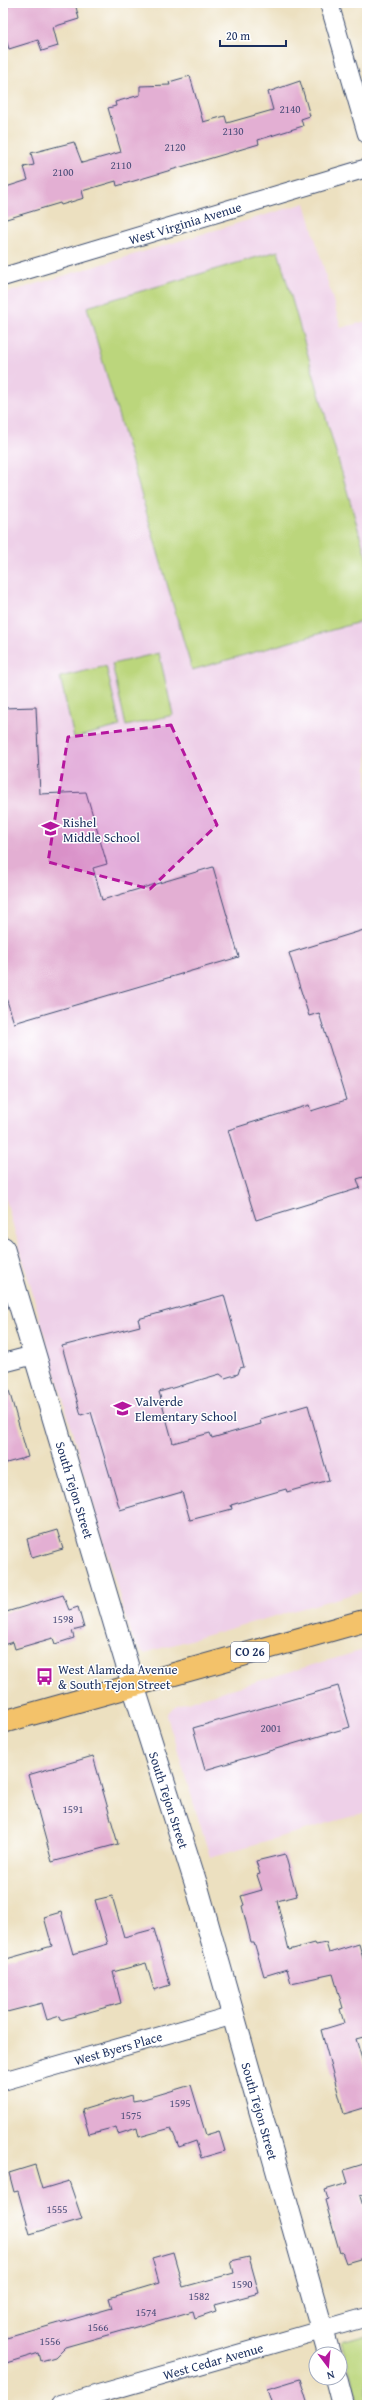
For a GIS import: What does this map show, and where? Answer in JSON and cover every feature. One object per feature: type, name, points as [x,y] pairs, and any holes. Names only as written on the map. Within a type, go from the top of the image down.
[{"type":"main road","name":"CO 26","points":[[3,1722],[367,1620]]},
{"type":"street","points":[[329,3],[367,134]]},
{"type":"street","name":"West Virginia Avenue","points":[[3,277],[367,168]]},
{"type":"street","name":"South Tejon Street","points":[[3,1248],[133,1685],[197,1888],[327,2346]]},
{"type":"street","points":[[3,1364],[34,1355]]},
{"type":"street","name":"West Byers Place","points":[[3,2081],[234,2015]]},
{"type":"street","name":"West Cedar Avenue","points":[[60,2405],[367,2317]]},
{"type":"street","points":[[338,2386],[343,2405]]},
{"type":"highlighted area","points":[[171,725],[217,825],[150,889],[48,862],[68,737]]},
{"type":"shaded area","points":[[305,203],[341,328],[367,321],[367,1590],[144,1653],[138,1648],[130,1633],[3,1190],[3,294]]},
{"type":"shaded area","points":[[367,1649],[367,1812],[210,1857],[167,1716],[168,1713],[177,1705]]},
{"type":"green space","points":[[278,251],[367,560],[367,620],[192,670],[87,307]]},
{"type":"green space","points":[[159,653],[173,715],[126,726],[112,664]]},
{"type":"green space","points":[[106,666],[120,726],[74,738],[60,677]]},
{"type":"green space","points":[[367,2335],[367,2405],[359,2405],[348,2364],[348,2346],[343,2346],[342,2342]]},
{"type":"building","points":[[6,3],[75,3],[79,19],[53,27],[58,46],[42,51],[38,40],[9,49],[3,30],[3,10],[8,8]]},
{"type":"building","points":[[190,76],[203,122],[225,116],[227,123],[273,110],[268,92],[300,81],[310,116],[301,119],[303,126],[258,140],[259,144],[117,186],[116,181],[82,191],[84,198],[61,205],[60,203],[3,220],[3,188],[28,180],[24,167],[34,165],[31,153],[74,142],[82,163],[121,152],[108,108],[116,106],[115,102],[140,95],[140,86],[170,85],[169,82]]},
{"type":"building","name":"Rishel Middle School","points":[[36,707],[40,794],[86,792],[107,864],[93,868],[102,900],[213,867],[239,957],[14,1023],[3,988],[3,708]]},
{"type":"building","points":[[367,929],[367,1176],[357,1179],[360,1188],[256,1220],[228,1130],[309,1105],[311,1111],[346,1100],[319,1013],[309,1016],[289,953]]},
{"type":"building","name":"Valverde Elementary School","points":[[224,1295],[244,1367],[240,1368],[238,1374],[225,1378],[220,1374],[159,1392],[173,1443],[210,1433],[212,1438],[261,1424],[260,1419],[308,1405],[329,1480],[287,1492],[286,1489],[231,1505],[232,1509],[190,1520],[182,1492],[120,1510],[91,1412],[81,1415],[62,1346],[140,1326],[138,1319]]},
{"type":"building","points":[[8,1387],[28,1457],[3,1464],[3,1388]]},
{"type":"building","points":[[57,1530],[63,1549],[32,1558],[27,1539]]},
{"type":"building","points":[[63,1595],[69,1610],[78,1607],[84,1628],[72,1631],[74,1638],[55,1644],[53,1638],[15,1649],[13,1642],[3,1645],[3,1613]]},
{"type":"building","points":[[338,1686],[350,1727],[205,1770],[193,1728]]},
{"type":"building","points":[[93,1756],[118,1844],[52,1862],[28,1775]]},
{"type":"building","points":[[285,1854],[297,1896],[277,1901],[289,1950],[315,1943],[316,1945],[326,1943],[329,1953],[359,1944],[367,1973],[367,2036],[356,2039],[367,2076],[367,2107],[344,2114],[321,2030],[344,2023],[340,2009],[343,2008],[333,1974],[291,1983],[287,1969],[264,1976],[254,1942],[251,1942],[242,1906],[244,1905],[241,1896],[262,1890],[257,1875],[260,1874],[256,1861]]},
{"type":"building","points":[[112,1896],[124,1937],[154,1929],[170,1985],[154,1990],[146,1963],[113,1972],[121,2003],[61,2020],[60,2016],[47,2020],[42,2003],[3,2013],[3,1960],[52,1946],[44,1917],[61,1912],[73,1954],[108,1944],[95,1900]]},
{"type":"building","points":[[191,2085],[206,2135],[219,2131],[225,2151],[201,2158],[196,2141],[179,2147],[171,2128],[139,2137],[137,2128],[118,2134],[116,2127],[89,2134],[82,2110],[132,2095],[133,2101]]},
{"type":"building","points":[[367,2163],[367,2194],[360,2196],[367,2220],[367,2257],[346,2263],[342,2252],[340,2253],[333,2229],[325,2200],[328,2199],[325,2190],[348,2183],[344,2170]]},
{"type":"building","points":[[35,2165],[42,2189],[69,2181],[82,2219],[30,2234],[18,2191],[14,2192],[9,2173]]},
{"type":"building","points":[[173,2252],[183,2287],[234,2273],[231,2261],[249,2257],[259,2293],[214,2305],[216,2311],[195,2318],[193,2311],[65,2347],[55,2357],[41,2361],[39,2353],[3,2364],[3,2339],[112,2308],[109,2298],[159,2283],[152,2258]]},
{"type":"building","points":[[300,2379],[308,2405],[272,2405],[267,2389]]},
{"type":"place","name":"Rishel Middle School","points":[[50,829]]},
{"type":"place","name":"Valverde Elementary School","points":[[122,1408]]},
{"type":"place","name":"West Alameda Avenue & South Tejon Street","points":[[45,1676]]}]
